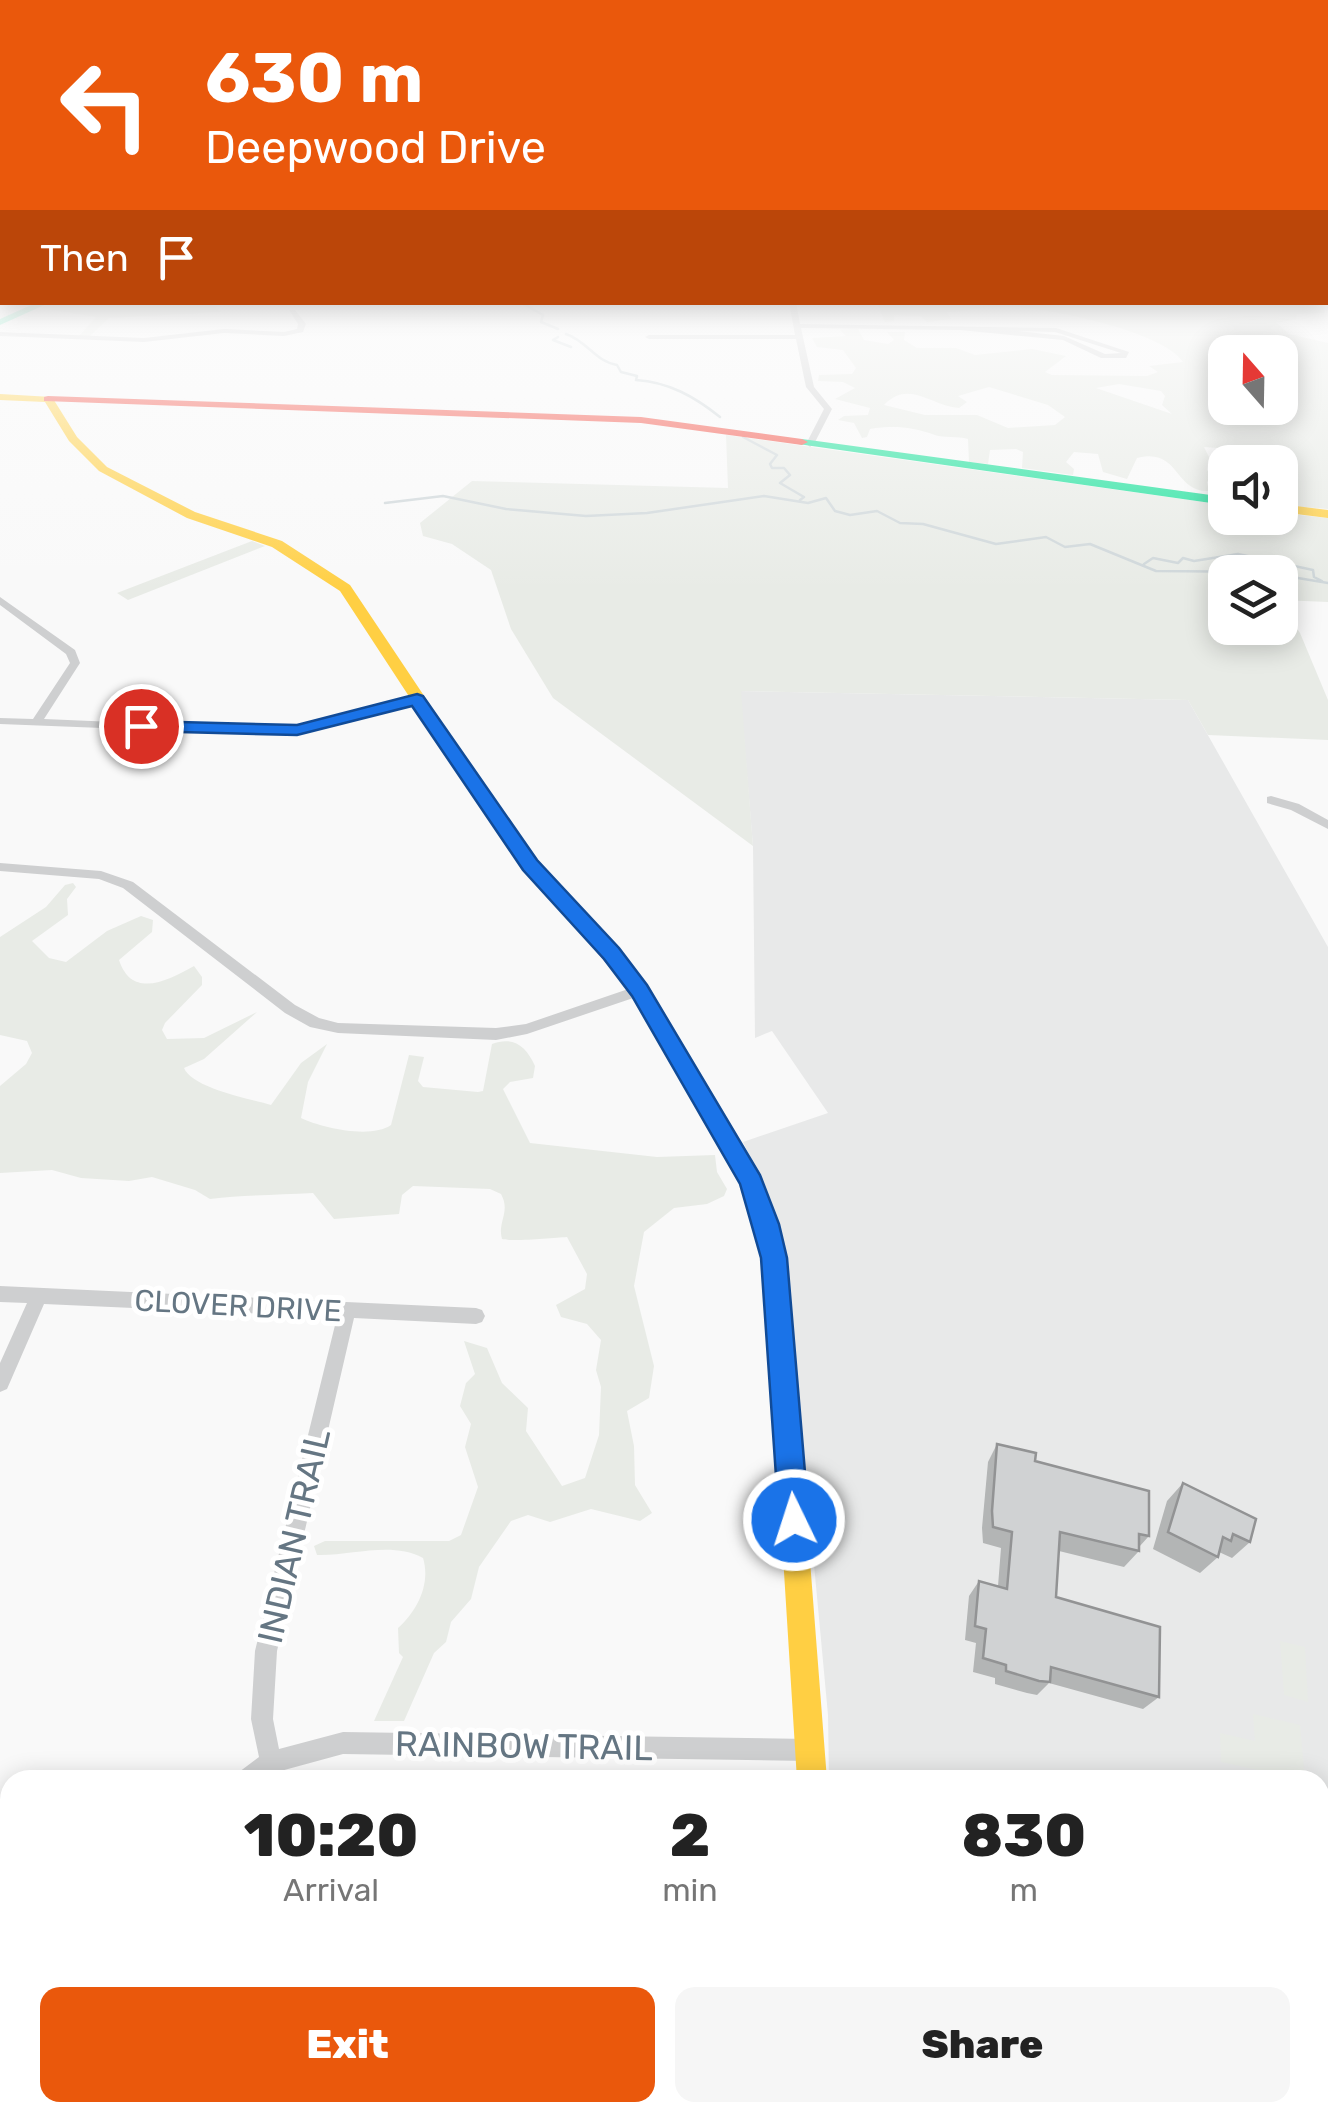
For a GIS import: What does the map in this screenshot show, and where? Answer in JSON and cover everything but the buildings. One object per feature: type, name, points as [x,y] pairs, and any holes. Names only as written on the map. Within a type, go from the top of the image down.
[{"type":"street","points":[[810,444],[828,409],[814,392]]},
{"type":"street","points":[[0,398],[603,418],[1208,499]]},
{"type":"street","points":[[48,399],[64,427],[103,469],[191,515],[277,544],[330,575],[354,601],[530,865],[612,953],[640,990],[751,1182],[767,1224],[778,1298],[811,1770]]},
{"type":"street","points":[[1298,510],[1328,514]]},
{"type":"street","points":[[0,600],[72,652],[76,663],[37,722]]},
{"type":"street","points":[[0,721],[279,732],[417,700]]},
{"type":"street","points":[[1271,800],[1296,807],[1328,825]]},
{"type":"street","points":[[0,868],[101,875],[128,885],[290,1009],[315,1023],[338,1028],[496,1034],[526,1029],[640,990]]},
{"type":"street","name":"CLOVER DRIVE","points":[[0,1294],[476,1316]]},
{"type":"street","points":[[0,1383],[39,1296]]},
{"type":"street","name":"INDIAN TRAIL","points":[[271,1762],[262,1720],[266,1651],[347,1311]]},
{"type":"street","name":"RAINBOW TRAIL","points":[[260,1770],[271,1762],[343,1744],[810,1750]]},
{"type":"shaded area","points":[[848,392],[972,392],[958,396],[967,402],[959,408],[911,394],[902,394],[884,405],[925,415],[977,415],[1008,428],[1055,425],[1065,417],[1048,405],[1005,392],[1108,392],[1172,414],[1162,405],[1165,396],[1162,392],[1208,392],[1208,425],[1298,425],[1298,392],[1328,392],[1328,509],[1298,506],[1298,445],[1204,447],[1208,455],[1208,491],[1189,485],[1169,464],[1151,456],[1137,458],[1127,479],[1103,472],[1098,454],[1074,452],[1066,462],[1074,469],[1073,475],[1022,468],[1023,452],[1016,449],[990,450],[988,464],[969,462],[968,439],[895,427],[870,429],[867,437],[862,438],[854,423],[838,420],[868,415],[870,408],[835,399]]},
{"type":"shaded area","points":[[726,435],[1208,503],[1208,535],[1298,535],[1298,515],[1328,518],[1328,602],[1298,601],[1298,555],[1208,555],[1208,645],[1298,645],[1298,630],[1328,700],[1328,740],[1208,735],[1188,700],[741,691],[753,846],[553,698],[511,629],[491,570],[452,544],[423,536],[420,523],[472,481],[728,488]]},
{"type":"shaded area","points":[[252,541],[265,546],[128,600],[117,593]]},
{"type":"shaded area","points":[[740,691],[1188,700],[1328,947],[1328,1770],[829,1770],[828,1715],[786,1263],[771,1200],[743,1142],[828,1113],[772,1031],[755,1038],[753,846]]},
{"type":"shaded area","points":[[73,883],[76,887],[67,899],[68,915],[32,941],[49,958],[66,962],[107,931],[141,916],[153,920],[152,932],[119,960],[133,980],[163,981],[194,966],[202,977],[202,985],[165,1023],[162,1030],[167,1039],[204,1038],[257,1012],[204,1059],[184,1068],[210,1087],[271,1105],[301,1063],[327,1044],[308,1082],[301,1118],[333,1128],[371,1131],[391,1125],[409,1055],[424,1057],[418,1081],[423,1087],[478,1092],[483,1091],[492,1044],[506,1041],[523,1048],[535,1066],[533,1078],[510,1082],[503,1089],[530,1143],[657,1157],[715,1155],[717,1172],[727,1189],[724,1196],[707,1204],[674,1208],[644,1232],[634,1286],[654,1366],[649,1398],[627,1411],[634,1446],[635,1485],[652,1513],[640,1521],[591,1509],[550,1522],[528,1515],[511,1521],[479,1567],[471,1599],[451,1622],[446,1642],[434,1653],[404,1721],[374,1721],[403,1657],[399,1653],[398,1628],[421,1596],[425,1578],[423,1558],[398,1550],[317,1555],[314,1546],[325,1541],[449,1541],[461,1535],[478,1487],[465,1447],[471,1424],[460,1406],[466,1383],[475,1374],[464,1341],[487,1348],[502,1383],[528,1408],[526,1431],[562,1486],[585,1478],[599,1435],[601,1387],[596,1370],[601,1340],[587,1324],[561,1317],[556,1305],[585,1289],[587,1274],[567,1237],[502,1239],[504,1200],[490,1189],[413,1186],[402,1195],[399,1214],[334,1219],[313,1193],[210,1199],[195,1190],[152,1177],[129,1181],[81,1178],[52,1170],[0,1173],[0,1086],[26,1064],[32,1053],[27,1041],[0,1035],[0,937],[46,907],[65,885]]},
{"type":"shaded area","points":[[1280,1641],[1305,1647],[1308,1702],[1284,1695]]},
{"type":"shaded area","points":[[1253,1714],[1300,1725],[1304,1770],[1258,1770],[1221,1762],[1220,1733],[1255,1741]]},
{"type":"waterway","points":[[681,392],[720,417]]},
{"type":"waterway","points":[[743,437],[777,455],[770,464],[772,468],[784,468],[790,475],[780,483],[804,497],[800,500]]},
{"type":"waterway","points":[[385,503],[443,496],[506,509],[586,516],[647,513],[764,496],[808,503],[826,498],[835,511],[850,515],[877,511],[900,523],[923,524],[996,544],[1046,537],[1065,547],[1090,544],[1156,571],[1208,571]]},
{"type":"waterway","points":[[1144,564],[1153,558],[1178,563],[1183,558],[1194,561],[1238,554],[1313,570],[1314,577],[1322,581]]},
{"type":"waterway","points":[[1298,578],[1328,583]]},
{"type":"traffic: fast","points":[[802,442],[1208,499]]},
{"type":"traffic: slow","points":[[0,397],[48,399],[73,439],[103,469],[191,515],[277,544],[345,588],[513,842],[539,872]]},
{"type":"traffic: slow","points":[[1298,510],[1328,514]]},
{"type":"traffic: slow","points":[[784,1380],[811,1770]]},
{"type":"traffic: jam","points":[[48,399],[641,420],[802,442]]},
{"type":"traffic: jam","points":[[539,872],[640,990],[751,1182],[767,1224],[784,1380]]},
{"type":"route","points":[[141,726],[279,732],[417,700],[530,865],[612,953],[640,990],[751,1182],[767,1224],[774,1258],[794,1520]]}]
